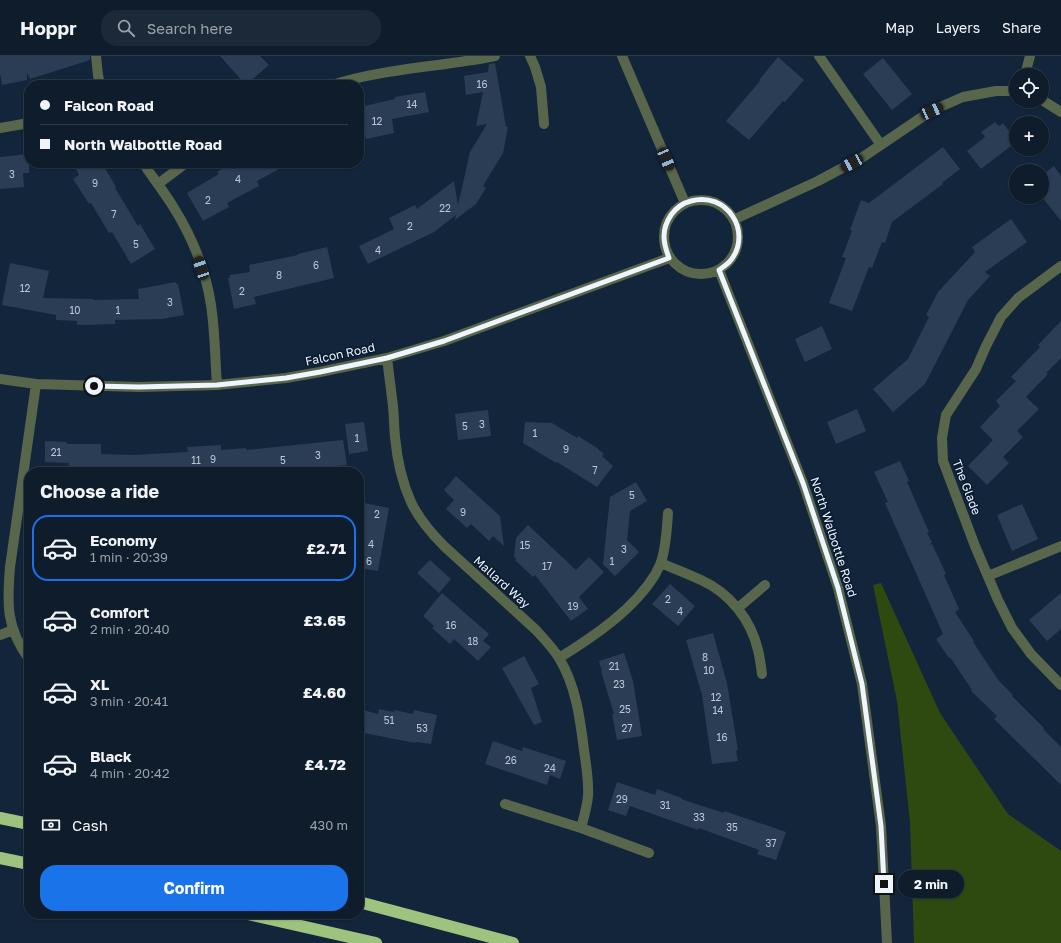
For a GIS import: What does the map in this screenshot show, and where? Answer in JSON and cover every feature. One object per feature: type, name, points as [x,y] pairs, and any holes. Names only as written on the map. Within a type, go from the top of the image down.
[{"type":"highway","points":[[0,818],[24,823]]},
{"type":"highway","points":[[0,858],[24,863]]},
{"type":"highway","points":[[364,903],[513,943]]},
{"type":"highway","points":[[270,919],[376,943]]},
{"type":"street","points":[[96,56],[99,80]]},
{"type":"street","points":[[349,80],[370,74],[496,56]]},
{"type":"street","points":[[530,56],[541,86],[544,124]]},
{"type":"street","points":[[622,56],[685,203]]},
{"type":"street","points":[[819,56],[881,145]]},
{"type":"street","points":[[1027,68],[1030,56]]},
{"type":"street","points":[[735,219],[818,181],[863,157],[932,111],[963,97],[996,91],[1009,91]]},
{"type":"street","points":[[1049,104],[1061,112]]},
{"type":"street","points":[[0,128],[24,124]]},
{"type":"street","points":[[147,168],[174,208],[186,230],[206,281],[212,312],[217,385]]},
{"type":"street","points":[[158,184],[179,168]]},
{"type":"street","points":[[699,199],[713,201],[726,208],[735,219],[739,234],[737,248],[730,261],[719,270],[706,274],[693,274],[681,268],[669,258],[665,248],[663,234],[666,222],[674,211],[685,203],[699,199]]},
{"type":"street","name":"Falcon Road","points":[[0,379],[36,384],[139,387],[217,385],[286,378],[320,372],[387,358],[444,341],[669,258]]},
{"type":"street","name":"The Glade","points":[[1061,266],[1018,298],[1001,317],[976,369],[946,415],[942,438],[943,461],[998,600],[1012,628],[1031,654],[1061,685]]},
{"type":"street","name":"North Walbottle Road","points":[[719,270],[803,483],[838,588],[862,684],[881,826],[887,943]]},
{"type":"street","name":"Mallard Way","points":[[387,358],[398,460],[404,483],[421,519],[444,546],[536,630],[559,658],[572,685],[579,714],[588,777],[587,806],[581,828]]},
{"type":"street","points":[[24,467],[36,384]]},
{"type":"street","points":[[24,468],[8,587],[9,612],[12,630],[24,651]]},
{"type":"street","points":[[559,658],[610,623],[634,601],[650,583],[661,563],[667,532],[668,513]]},
{"type":"street","points":[[988,576],[1061,546]]},
{"type":"street","points":[[661,563],[702,580],[719,590],[731,600],[746,619],[752,633],[758,650],[762,674]]},
{"type":"street","points":[[738,608],[765,585]]},
{"type":"street","points":[[0,635],[12,630]]},
{"type":"street","points":[[504,804],[581,828],[649,853]]},
{"type":"green space","points":[[881,583],[940,713],[1008,814],[1061,851],[1061,943],[914,943],[910,822],[897,701],[873,585]]},
{"type":"building","points":[[0,56],[90,56],[90,60],[30,79],[27,72],[27,80],[2,85]]},
{"type":"building","points":[[220,56],[260,56],[269,65],[252,80],[242,80]]},
{"type":"building","points":[[778,57],[804,80],[785,102],[783,101],[749,140],[726,121]]},
{"type":"building","points":[[883,58],[912,94],[892,110],[863,74]]},
{"type":"building","points":[[495,63],[506,127],[508,127],[503,153],[483,186],[486,188],[476,204],[455,220],[456,215],[434,232],[368,264],[359,246],[394,229],[389,218],[415,205],[417,209],[454,181],[458,205],[470,152],[487,124],[476,126],[483,92],[466,95],[464,76],[488,72],[489,64]]},
{"type":"building","points":[[425,92],[429,112],[392,119],[394,133],[366,139],[364,128],[364,106],[395,99],[395,97]]},
{"type":"building","points":[[995,122],[999,126],[1003,123],[1009,131],[1009,147],[981,169],[967,151],[985,137],[981,132]]},
{"type":"building","points":[[943,147],[960,169],[942,183],[943,184],[892,222],[885,243],[882,242],[872,268],[869,267],[852,311],[829,303],[846,258],[842,257],[852,231],[850,230],[861,200],[869,203]]},
{"type":"building","points":[[24,155],[24,168],[29,168],[29,173],[23,173],[24,187],[0,189],[0,157]]},
{"type":"building","points":[[1054,166],[1061,176],[1061,221],[1048,204],[1049,204],[1049,170]]},
{"type":"building","points":[[76,168],[105,168],[138,226],[140,224],[155,249],[131,264],[112,232],[109,233],[91,203],[89,204],[73,179],[79,175]]},
{"type":"building","points":[[224,168],[281,168],[257,181],[259,186],[227,203],[229,207],[203,221],[187,193],[219,174],[217,172]]},
{"type":"building","points":[[1011,219],[1027,242],[985,272],[990,276],[968,300],[925,384],[893,412],[873,389],[908,359],[929,317],[926,315],[938,292],[975,252],[972,247]]},
{"type":"building","points":[[327,247],[334,278],[254,297],[256,304],[234,309],[228,278],[230,278],[230,275],[250,272],[249,265],[298,255]]},
{"type":"building","points":[[10,263],[49,271],[43,298],[93,300],[139,299],[138,289],[176,282],[176,284],[178,284],[184,315],[162,319],[115,320],[115,324],[77,325],[77,321],[56,320],[56,315],[2,305]]},
{"type":"building","points":[[1061,321],[1061,358],[1026,397],[1039,409],[1017,431],[1023,437],[1003,457],[1009,463],[987,485],[968,466],[993,440],[980,427],[1000,406],[996,401],[1016,381],[1011,377],[1040,347],[1038,345]]},
{"type":"building","points":[[822,326],[832,349],[805,362],[795,339]]},
{"type":"building","points":[[857,409],[866,431],[836,444],[827,422]]},
{"type":"building","points":[[488,410],[491,436],[458,440],[455,414]]},
{"type":"building","points":[[364,422],[368,451],[349,454],[345,424]]},
{"type":"building","points":[[525,422],[552,423],[577,438],[578,436],[604,454],[602,456],[613,466],[597,487],[523,443]]},
{"type":"building","points":[[343,440],[347,465],[327,467],[69,467],[69,463],[45,462],[45,441],[67,442],[67,444],[101,444],[101,454],[133,455],[188,452],[187,447],[221,445],[221,450],[246,448],[246,450]]},
{"type":"building","points":[[900,461],[909,481],[907,482],[929,532],[927,533],[932,542],[929,545],[932,544],[946,574],[944,575],[959,609],[955,612],[999,681],[1061,747],[1061,785],[994,719],[997,716],[971,691],[972,690],[950,657],[949,658],[936,639],[943,634],[885,503],[888,502],[874,472]]},
{"type":"building","points":[[456,476],[500,516],[504,546],[493,536],[489,541],[471,524],[467,528],[446,509],[454,500],[444,490]]},
{"type":"building","points":[[636,482],[647,501],[630,511],[627,540],[639,552],[615,576],[603,564],[610,497]]},
{"type":"building","points":[[364,503],[389,508],[378,571],[364,569]]},
{"type":"building","points":[[1022,504],[1038,539],[1012,551],[997,515]]},
{"type":"building","points":[[528,525],[576,570],[589,557],[604,572],[579,597],[588,609],[571,621],[535,575],[533,577],[515,560],[517,559],[514,557],[516,538]]},
{"type":"building","points":[[430,560],[451,579],[439,593],[417,573]]},
{"type":"building","points":[[670,584],[695,606],[678,626],[652,604]]},
{"type":"building","points":[[442,593],[489,634],[483,641],[491,647],[478,661],[454,639],[450,644],[432,628],[434,626],[423,616]]},
{"type":"building","points":[[1061,593],[1061,629],[1047,641],[1029,620]]},
{"type":"building","points":[[713,633],[727,683],[738,750],[736,751],[738,761],[712,764],[702,695],[686,640]]},
{"type":"building","points":[[624,653],[633,681],[642,736],[617,740],[612,714],[614,714],[599,661]]},
{"type":"building","points":[[524,656],[539,684],[531,688],[542,722],[534,725],[502,668]]},
{"type":"building","points":[[379,709],[413,714],[414,710],[437,715],[431,744],[415,743],[364,733],[364,710],[378,714]]},
{"type":"building","points":[[493,741],[522,751],[523,747],[566,761],[560,779],[550,775],[547,785],[485,764]]},
{"type":"building","points":[[617,782],[655,795],[657,789],[682,798],[681,799],[724,813],[724,811],[786,832],[776,860],[757,854],[759,850],[699,828],[698,830],[630,806],[626,816],[608,810]]},
{"type":"route","points":[[94,386],[139,387],[217,385],[286,378],[387,358],[444,341],[669,258],[665,248],[663,234],[666,222],[674,211],[685,203],[699,199],[713,201],[726,208],[735,219],[739,234],[737,248],[730,261],[719,270],[803,483],[838,588],[862,684],[881,826],[884,884]]}]
